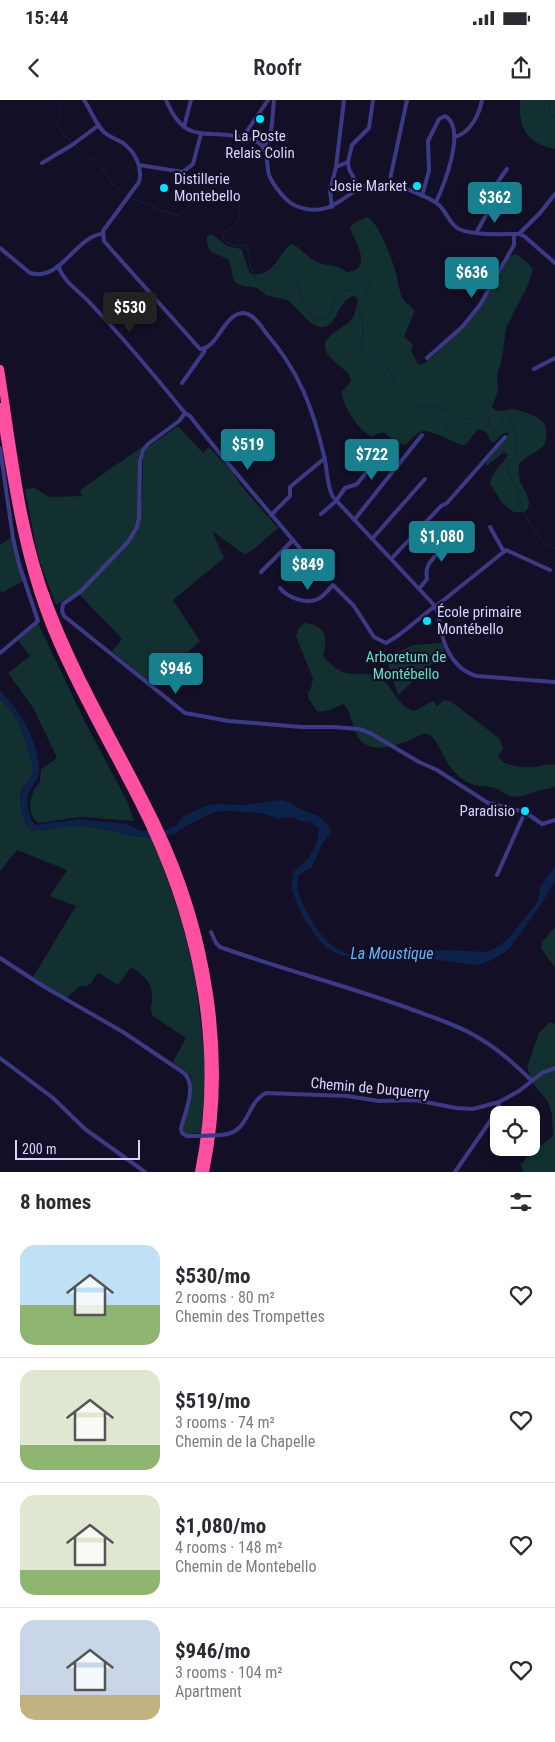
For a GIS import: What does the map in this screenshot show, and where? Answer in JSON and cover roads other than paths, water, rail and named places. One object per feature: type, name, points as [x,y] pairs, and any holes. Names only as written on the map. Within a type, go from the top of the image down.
[{"type":"highway","points":[[0,369],[22,508],[48,603],[63,640],[185,895],[205,970],[214,1045],[212,1132],[205,1172]]},
{"type":"highway","points":[[0,408],[16,509],[41,603],[73,676],[153,825]]},
{"type":"highway","points":[[160,840],[190,934],[205,1008],[208,1082],[206,1119],[199,1172]]},
{"type":"street","points":[[84,100],[99,125],[108,135],[128,147],[133,153],[139,165],[141,176],[106,226],[102,234],[104,241],[184,329],[197,346],[205,348]]},
{"type":"street","points":[[166,100],[174,117],[184,127],[201,134],[231,135],[243,138],[256,142],[263,147],[272,180],[294,206],[318,210],[332,207],[359,188],[373,184],[389,184],[436,202],[457,228],[476,232],[517,234],[529,240],[555,264]]},
{"type":"street","points":[[184,127],[191,100]]},
{"type":"street","points":[[243,138],[268,100]]},
{"type":"street","points":[[263,147],[271,131],[274,100]]},
{"type":"street","points":[[332,207],[330,191],[336,167],[344,100]]},
{"type":"street","points":[[359,188],[349,169],[348,162],[352,144],[369,128],[374,100]]},
{"type":"street","points":[[389,184],[407,100]]},
{"type":"street","points":[[455,137],[462,135],[470,127],[476,118],[482,100]]},
{"type":"street","points":[[422,196],[429,172],[428,141],[436,122],[445,116],[453,125],[455,137],[443,188],[436,202]]},
{"type":"street","points":[[42,163],[99,125]]},
{"type":"street","points":[[139,165],[183,172],[193,164],[196,158],[201,134]]},
{"type":"street","points":[[336,167],[348,162]]},
{"type":"street","points":[[476,232],[494,201],[498,183],[507,169]]},
{"type":"street","points":[[427,358],[462,327],[480,305],[514,245],[517,234],[540,213],[555,194]]},
{"type":"street","points":[[0,248],[30,274],[36,275],[43,274],[58,266],[90,238],[102,234]]},
{"type":"street","points":[[58,266],[64,279],[89,301],[185,413],[190,416],[218,453],[284,528],[302,552]]},
{"type":"street","points":[[182,383],[205,348],[233,318],[243,313],[253,318],[271,338],[298,379],[308,402],[325,458],[328,484],[336,501],[392,558],[435,607],[448,651],[459,667],[468,674],[476,676],[555,682]]},
{"type":"street","points":[[534,369],[555,358]]},
{"type":"street","points":[[185,413],[179,421],[148,444],[143,450],[140,462],[139,518],[133,535],[80,592],[63,604],[62,612],[64,616],[185,714],[229,721],[301,727],[333,727],[370,733],[419,762],[438,770],[488,803],[525,812],[542,824],[555,820]]},
{"type":"street","points":[[354,519],[422,435]]},
{"type":"street","points":[[392,558],[441,506],[446,504],[505,437]]},
{"type":"street","points":[[321,514],[336,501],[345,488],[357,484],[390,443]]},
{"type":"street","points":[[0,448],[13,538],[19,564],[38,621],[0,653]]},
{"type":"street","points":[[271,514],[290,496],[290,487],[325,458]]},
{"type":"street","points":[[372,539],[425,479]]},
{"type":"street","points":[[490,527],[504,552]]},
{"type":"street","points":[[419,589],[427,579],[425,571],[427,567],[443,547],[442,530]]},
{"type":"street","points":[[261,572],[293,540]]},
{"type":"street","points":[[280,588],[289,596],[309,600],[318,599],[333,585],[354,606],[374,637],[386,643],[399,635],[504,552],[510,551],[550,570]]},
{"type":"street","points":[[497,875],[525,812]]},
{"type":"street","points":[[211,932],[220,947],[266,963],[352,988],[424,1014],[469,1033],[494,1048],[532,1081]]},
{"type":"street","name":"Chemin de Duquerry","points":[[0,958],[43,986],[123,1032],[184,1073],[189,1081],[190,1091],[181,1129],[185,1135],[198,1136],[232,1133],[246,1121],[260,1096],[269,1092],[353,1097],[380,1101],[415,1100],[456,1108],[478,1108],[499,1102],[519,1091],[542,1073],[555,1068]]},
{"type":"street","points":[[0,1058],[53,1098],[86,1129],[145,1172]]},
{"type":"street","points":[[455,1172],[493,1117],[499,1102]]},
{"type":"water","name":"La Moustique","points":[[0,691],[15,708],[27,727],[38,759],[39,774],[28,795],[27,803],[28,811],[35,825],[79,819],[126,824],[139,830],[147,831],[168,829],[177,825],[183,816],[213,804],[244,805],[281,800],[318,816],[328,825],[332,832],[322,844],[312,867],[299,875],[298,892],[318,931],[330,943],[345,952],[354,955],[446,950],[487,952],[507,940],[534,907],[538,901],[540,887],[555,866],[555,881],[540,906],[509,949],[492,960],[477,965],[399,955],[362,959],[341,955],[326,947],[316,936],[304,919],[291,888],[294,871],[312,853],[317,842],[319,829],[310,822],[300,821],[292,817],[278,819],[261,813],[229,811],[214,812],[174,834],[148,837],[127,835],[81,825],[32,831],[24,819],[20,801],[22,792],[32,775],[33,766],[23,733],[16,718],[0,699]]},
{"type":"waterway","points":[[58,100],[61,114],[57,122],[61,131],[72,142]]},
{"type":"waterway","points":[[550,100],[549,111],[555,117]]},
{"type":"waterway","points":[[75,145],[99,164],[113,185],[127,195]]},
{"type":"waterway","points":[[130,197],[177,215],[214,187],[228,187],[235,195],[240,217],[232,228],[224,232],[223,240],[231,245],[246,245],[251,269],[259,280],[280,266],[288,262],[291,263],[307,308],[316,319],[329,315],[338,292],[342,290],[350,291],[367,281],[370,286],[359,309],[363,325],[362,347],[365,354],[387,368],[401,394],[408,402],[417,406],[438,407],[449,413],[449,418],[445,424],[447,429],[451,429],[463,419],[472,419],[483,412],[489,417],[489,427],[496,430],[502,424],[503,414],[507,413],[509,415],[517,439],[517,448],[515,456],[508,463],[507,471],[517,489],[523,512],[539,537],[547,545],[555,548]]},
{"type":"place","name":"La Poste Relais Colin","points":[[260,119]]},
{"type":"place","name":"Josie Market","points":[[417,186]]},
{"type":"place","name":"Distillerie Montebello","points":[[164,188]]},
{"type":"place","name":"École primaire Montébello","points":[[427,621]]},
{"type":"place","name":"Paradisio","points":[[525,811]]},
{"type":"park label","name":"Arboretum de Montébello","points":[[406,666]]}]
